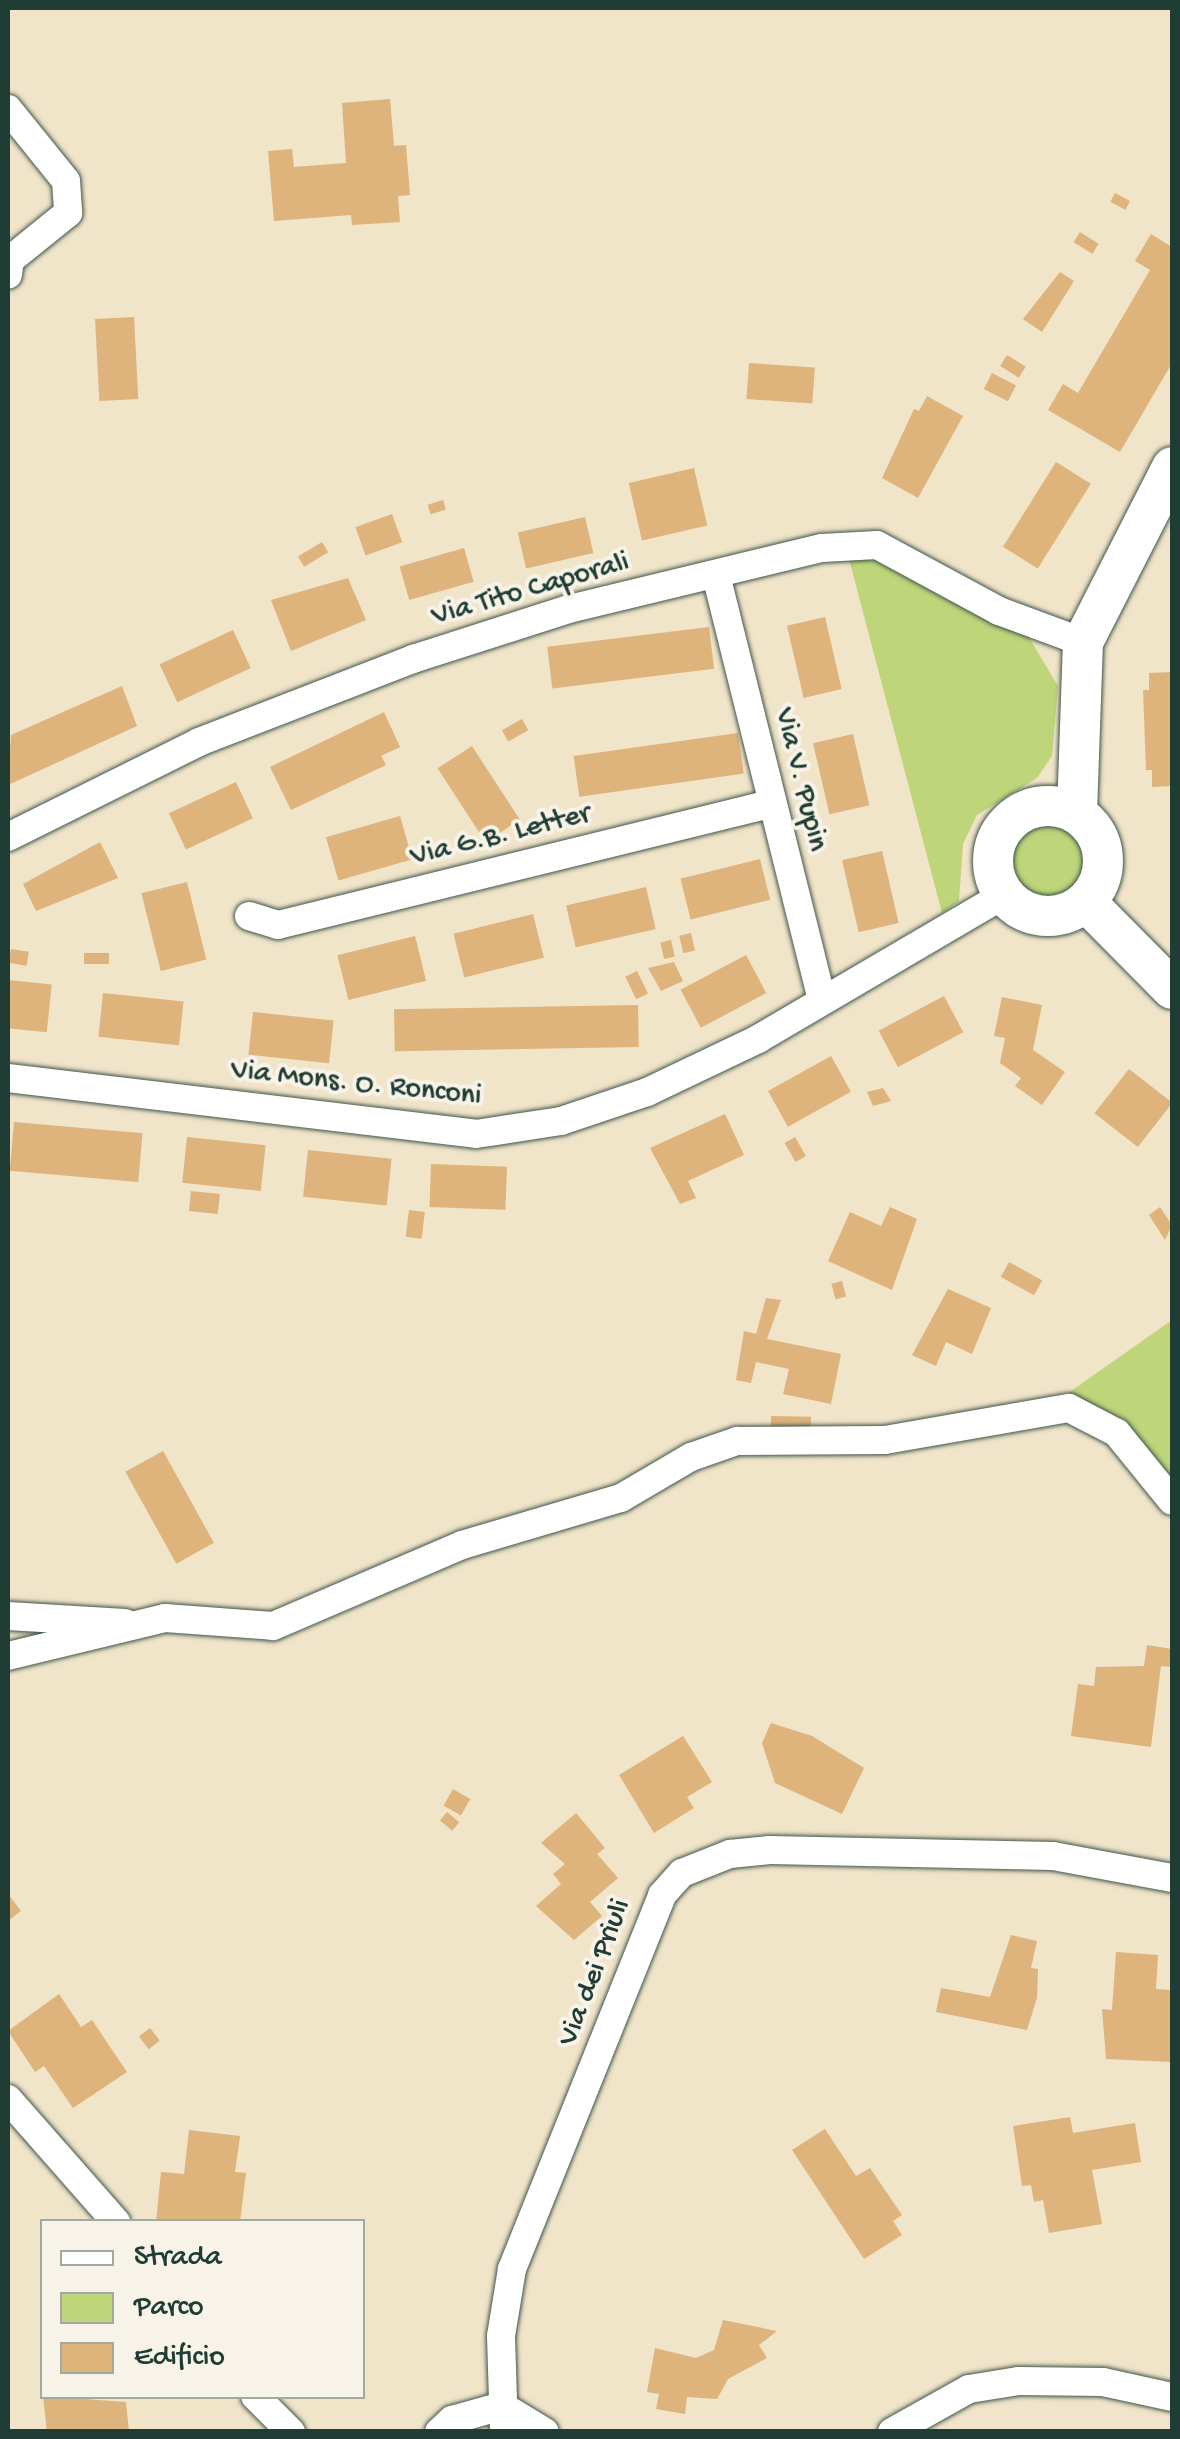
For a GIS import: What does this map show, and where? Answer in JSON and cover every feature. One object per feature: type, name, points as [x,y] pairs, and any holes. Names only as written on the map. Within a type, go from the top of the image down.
[{"type":"street","points":[[8,109],[66,181],[68,213],[8,265]]},
{"type":"street","points":[[1078,814],[1040,806],[1007,824],[992,858],[1004,895],[1043,917],[1086,902],[1102,873],[1104,856],[1078,814],[1083,642],[1169,479]]},
{"type":"street","name":"Via Tito Caporali","points":[[8,837],[284,705],[569,609],[822,548],[877,545],[1000,611],[1083,642]]},
{"type":"street","name":"Via V. Pupin","points":[[716,575],[770,804],[822,999]]},
{"type":"street","name":"Via G.B. Letter","points":[[249,916],[278,925],[770,804]]},
{"type":"street","name":"Via Mons. O. Ronconi","points":[[8,1078],[476,1134],[561,1121],[647,1092],[758,1039],[1004,895]]},
{"type":"street","points":[[1086,902],[1172,990]]},
{"type":"street","points":[[8,1616],[142,1623],[212,1619],[273,1626],[301,1618],[462,1545],[621,1498],[691,1457],[737,1441],[884,1440],[1069,1408],[1116,1433],[1172,1501]]},
{"type":"street","points":[[8,1656],[108,1636],[142,1623]]},
{"type":"street","name":"Via dei Priuli","points":[[503,2418],[502,2336],[512,2269],[654,1913],[682,1873],[730,1854],[770,1850],[988,1852],[1112,1864],[1172,1878]]},
{"type":"street","points":[[8,2100],[113,2219]]},
{"type":"street","points":[[892,2432],[968,2389],[1019,2382],[1103,2382],[1172,2397]]},
{"type":"street","points":[[257,2399],[291,2432]]},
{"type":"street","points":[[439,2432],[452,2420],[503,2418],[545,2432]]},
{"type":"green space","points":[[866,553],[1028,636],[1058,686],[1052,756],[1037,778],[977,815],[963,844],[959,901],[942,913],[848,555]]},
{"type":"green space","points":[[1047,821],[1062,824],[1075,833],[1084,846],[1084,876],[1075,889],[1062,898],[1047,901],[1032,898],[1019,889],[1010,876],[1007,861],[1010,846],[1019,833],[1032,824]]},
{"type":"green space","points":[[1172,1320],[1172,1495],[1064,1396]]},
{"type":"building","points":[[390,99],[394,146],[406,145],[410,195],[398,196],[400,222],[352,225],[351,215],[274,221],[268,151],[292,149],[294,167],[346,163],[342,103]]},
{"type":"building","points":[[1115,193],[1130,201],[1125,210],[1110,202]]},
{"type":"building","points":[[1080,232],[1099,244],[1092,254],[1074,242]]},
{"type":"building","points":[[1151,234],[1172,247],[1172,363],[1120,452],[1048,410],[1063,384],[1078,393],[1150,270],[1135,261]]},
{"type":"building","points":[[1060,272],[1074,281],[1042,332],[1023,319]]},
{"type":"building","points":[[134,317],[138,399],[99,401],[95,319]]},
{"type":"building","points":[[1007,355],[1026,367],[1019,378],[1000,366]]},
{"type":"building","points":[[749,363],[815,368],[812,404],[746,399]]},
{"type":"building","points":[[992,373],[1016,385],[1008,401],[984,389]]},
{"type":"building","points":[[927,396],[963,416],[918,498],[882,478],[914,409],[919,411]]},
{"type":"building","points":[[1056,462],[1091,484],[1038,569],[1003,547]]},
{"type":"building","points":[[694,468],[707,525],[642,541],[629,483]]},
{"type":"building","points":[[443,500],[446,510],[431,514],[428,505]]},
{"type":"building","points":[[392,514],[402,542],[366,556],[355,527]]},
{"type":"building","points":[[585,517],[593,553],[526,569],[518,533]]},
{"type":"building","points":[[322,542],[328,552],[304,567],[298,556]]},
{"type":"building","points":[[464,548],[474,582],[409,600],[400,566]]},
{"type":"building","points":[[348,578],[366,620],[291,651],[271,600]]},
{"type":"building","points":[[825,617],[842,689],[804,698],[787,626]]},
{"type":"building","points":[[709,627],[714,669],[552,689],[547,647]]},
{"type":"building","points":[[233,630],[251,668],[177,702],[160,664]]},
{"type":"building","points":[[1172,672],[1172,786],[1152,787],[1152,770],[1146,770],[1143,690],[1149,690],[1149,673]]},
{"type":"building","points":[[122,686],[137,726],[8,785],[11,735]]},
{"type":"building","points":[[384,712],[400,747],[381,756],[386,765],[291,810],[270,767]]},
{"type":"building","points":[[522,719],[528,730],[508,742],[502,730]]},
{"type":"building","points":[[738,733],[744,774],[579,797],[574,756]]},
{"type":"building","points":[[853,734],[869,805],[829,814],[813,743]]},
{"type":"building","points":[[472,746],[520,820],[486,842],[438,768]]},
{"type":"building","points":[[236,782],[253,818],[186,850],[169,813]]},
{"type":"building","points":[[400,816],[412,859],[338,880],[326,837]]},
{"type":"building","points":[[100,842],[118,878],[36,911],[23,884]]},
{"type":"building","points":[[882,851],[899,923],[859,932],[842,860]]},
{"type":"building","points":[[760,859],[770,900],[691,920],[680,879]]},
{"type":"building","points":[[187,882],[206,960],[161,971],[141,893]]},
{"type":"building","points":[[646,887],[656,929],[576,947],[566,905]]},
{"type":"building","points":[[533,914],[544,958],[464,978],[453,934]]},
{"type":"building","points":[[691,933],[695,951],[683,953],[679,936]]},
{"type":"building","points":[[415,936],[426,981],[349,1000],[337,955]]},
{"type":"building","points":[[671,940],[675,957],[664,959],[660,942]]},
{"type":"building","points":[[11,949],[29,952],[27,966],[9,963]]},
{"type":"building","points":[[84,953],[109,953],[109,964],[84,964]]},
{"type":"building","points":[[746,955],[766,993],[701,1028],[681,990]]},
{"type":"building","points":[[674,962],[683,981],[661,991],[648,968]]},
{"type":"building","points":[[637,971],[648,993],[636,999],[625,977]]},
{"type":"building","points":[[8,980],[52,985],[47,1032],[8,1028]]},
{"type":"building","points":[[103,993],[184,1001],[179,1045],[98,1037]]},
{"type":"building","points":[[944,996],[963,1032],[898,1067],[879,1031]]},
{"type":"building","points":[[1002,997],[1042,1005],[1033,1050],[1065,1072],[1042,1105],[1015,1086],[1021,1078],[1000,1063],[1005,1038],[994,1036]]},
{"type":"building","points":[[638,1005],[639,1047],[395,1051],[394,1009]]},
{"type":"building","points":[[253,1012],[334,1020],[329,1063],[249,1055]]},
{"type":"building","points":[[831,1056],[851,1092],[788,1127],[768,1091]]},
{"type":"building","points":[[1129,1069],[1172,1103],[1138,1147],[1095,1113]]},
{"type":"building","points":[[883,1088],[891,1101],[873,1106],[867,1092]]},
{"type":"building","points":[[725,1114],[744,1155],[688,1181],[696,1198],[680,1204],[650,1148]]},
{"type":"building","points":[[14,1122],[143,1133],[138,1182],[10,1171]]},
{"type":"building","points":[[187,1137],[266,1145],[261,1191],[182,1183]]},
{"type":"building","points":[[795,1137],[806,1156],[796,1162],[785,1143]]},
{"type":"building","points":[[308,1150],[392,1159],[387,1206],[303,1197]]},
{"type":"building","points":[[431,1164],[507,1167],[505,1210],[429,1207]]},
{"type":"building","points":[[191,1191],[220,1194],[218,1214],[189,1211]]},
{"type":"building","points":[[890,1207],[917,1219],[892,1290],[828,1261],[850,1212],[881,1226]]},
{"type":"building","points":[[1160,1207],[1172,1225],[1165,1240],[1149,1215]]},
{"type":"building","points":[[409,1210],[425,1212],[422,1239],[406,1237]]},
{"type":"building","points":[[1009,1262],[1042,1280],[1034,1295],[1001,1277]]},
{"type":"building","points":[[842,1281],[846,1296],[836,1299],[831,1284]]},
{"type":"building","points":[[948,1289],[991,1308],[972,1354],[946,1342],[936,1366],[912,1355]]},
{"type":"building","points":[[766,1298],[781,1300],[767,1339],[841,1354],[831,1404],[783,1394],[789,1369],[756,1362],[751,1383],[736,1380],[744,1331],[756,1334]]},
{"type":"building","points":[[771,1416],[811,1417],[811,1437],[771,1436]]},
{"type":"building","points":[[163,1451],[214,1543],[176,1564],[125,1472]]},
{"type":"building","points":[[1147,1645],[1172,1649],[1172,1667],[1161,1666],[1151,1747],[1071,1736],[1078,1684],[1094,1686],[1096,1667],[1144,1666]]},
{"type":"building","points":[[771,1723],[812,1736],[864,1768],[842,1814],[775,1783],[762,1743]]},
{"type":"building","points":[[683,1736],[712,1782],[687,1797],[694,1808],[654,1833],[619,1775]]},
{"type":"building","points":[[453,1789],[470,1799],[461,1815],[443,1805]]},
{"type":"building","points":[[447,1812],[459,1822],[452,1831],[440,1820]]},
{"type":"building","points":[[576,1813],[605,1848],[597,1854],[618,1878],[590,1902],[602,1916],[574,1940],[536,1906],[561,1884],[553,1874],[565,1864],[541,1843]]},
{"type":"building","points":[[8,1894],[21,1911],[8,1921]]},
{"type":"building","points":[[1011,1935],[1037,1941],[1031,1968],[1038,1969],[1037,1998],[1027,2030],[936,2012],[941,1988],[990,1997]]},
{"type":"building","points":[[1116,1952],[1158,1955],[1156,1989],[1172,1990],[1172,2062],[1106,2059],[1102,2009],[1112,2010]]},
{"type":"building","points":[[59,1994],[81,2027],[92,2020],[127,2072],[73,2108],[44,2066],[35,2072],[8,2031]]},
{"type":"building","points":[[150,2028],[160,2041],[149,2049],[139,2037]]},
{"type":"building","points":[[1070,2117],[1073,2133],[1135,2123],[1141,2162],[1092,2170],[1102,2224],[1049,2233],[1043,2200],[1034,2202],[1031,2185],[1022,2186],[1013,2126]]},
{"type":"building","points":[[825,2129],[856,2176],[870,2168],[902,2215],[893,2221],[902,2235],[864,2259],[792,2150]]},
{"type":"building","points":[[189,2130],[240,2136],[235,2172],[246,2173],[240,2219],[156,2219],[161,2172],[184,2174]]},
{"type":"building","points":[[723,2320],[777,2331],[759,2345],[767,2358],[728,2379],[717,2399],[687,2397],[685,2414],[656,2409],[659,2394],[647,2392],[655,2348],[696,2358],[714,2350]]},
{"type":"building","points":[[43,2399],[126,2402],[129,2432],[47,2432]]}]
